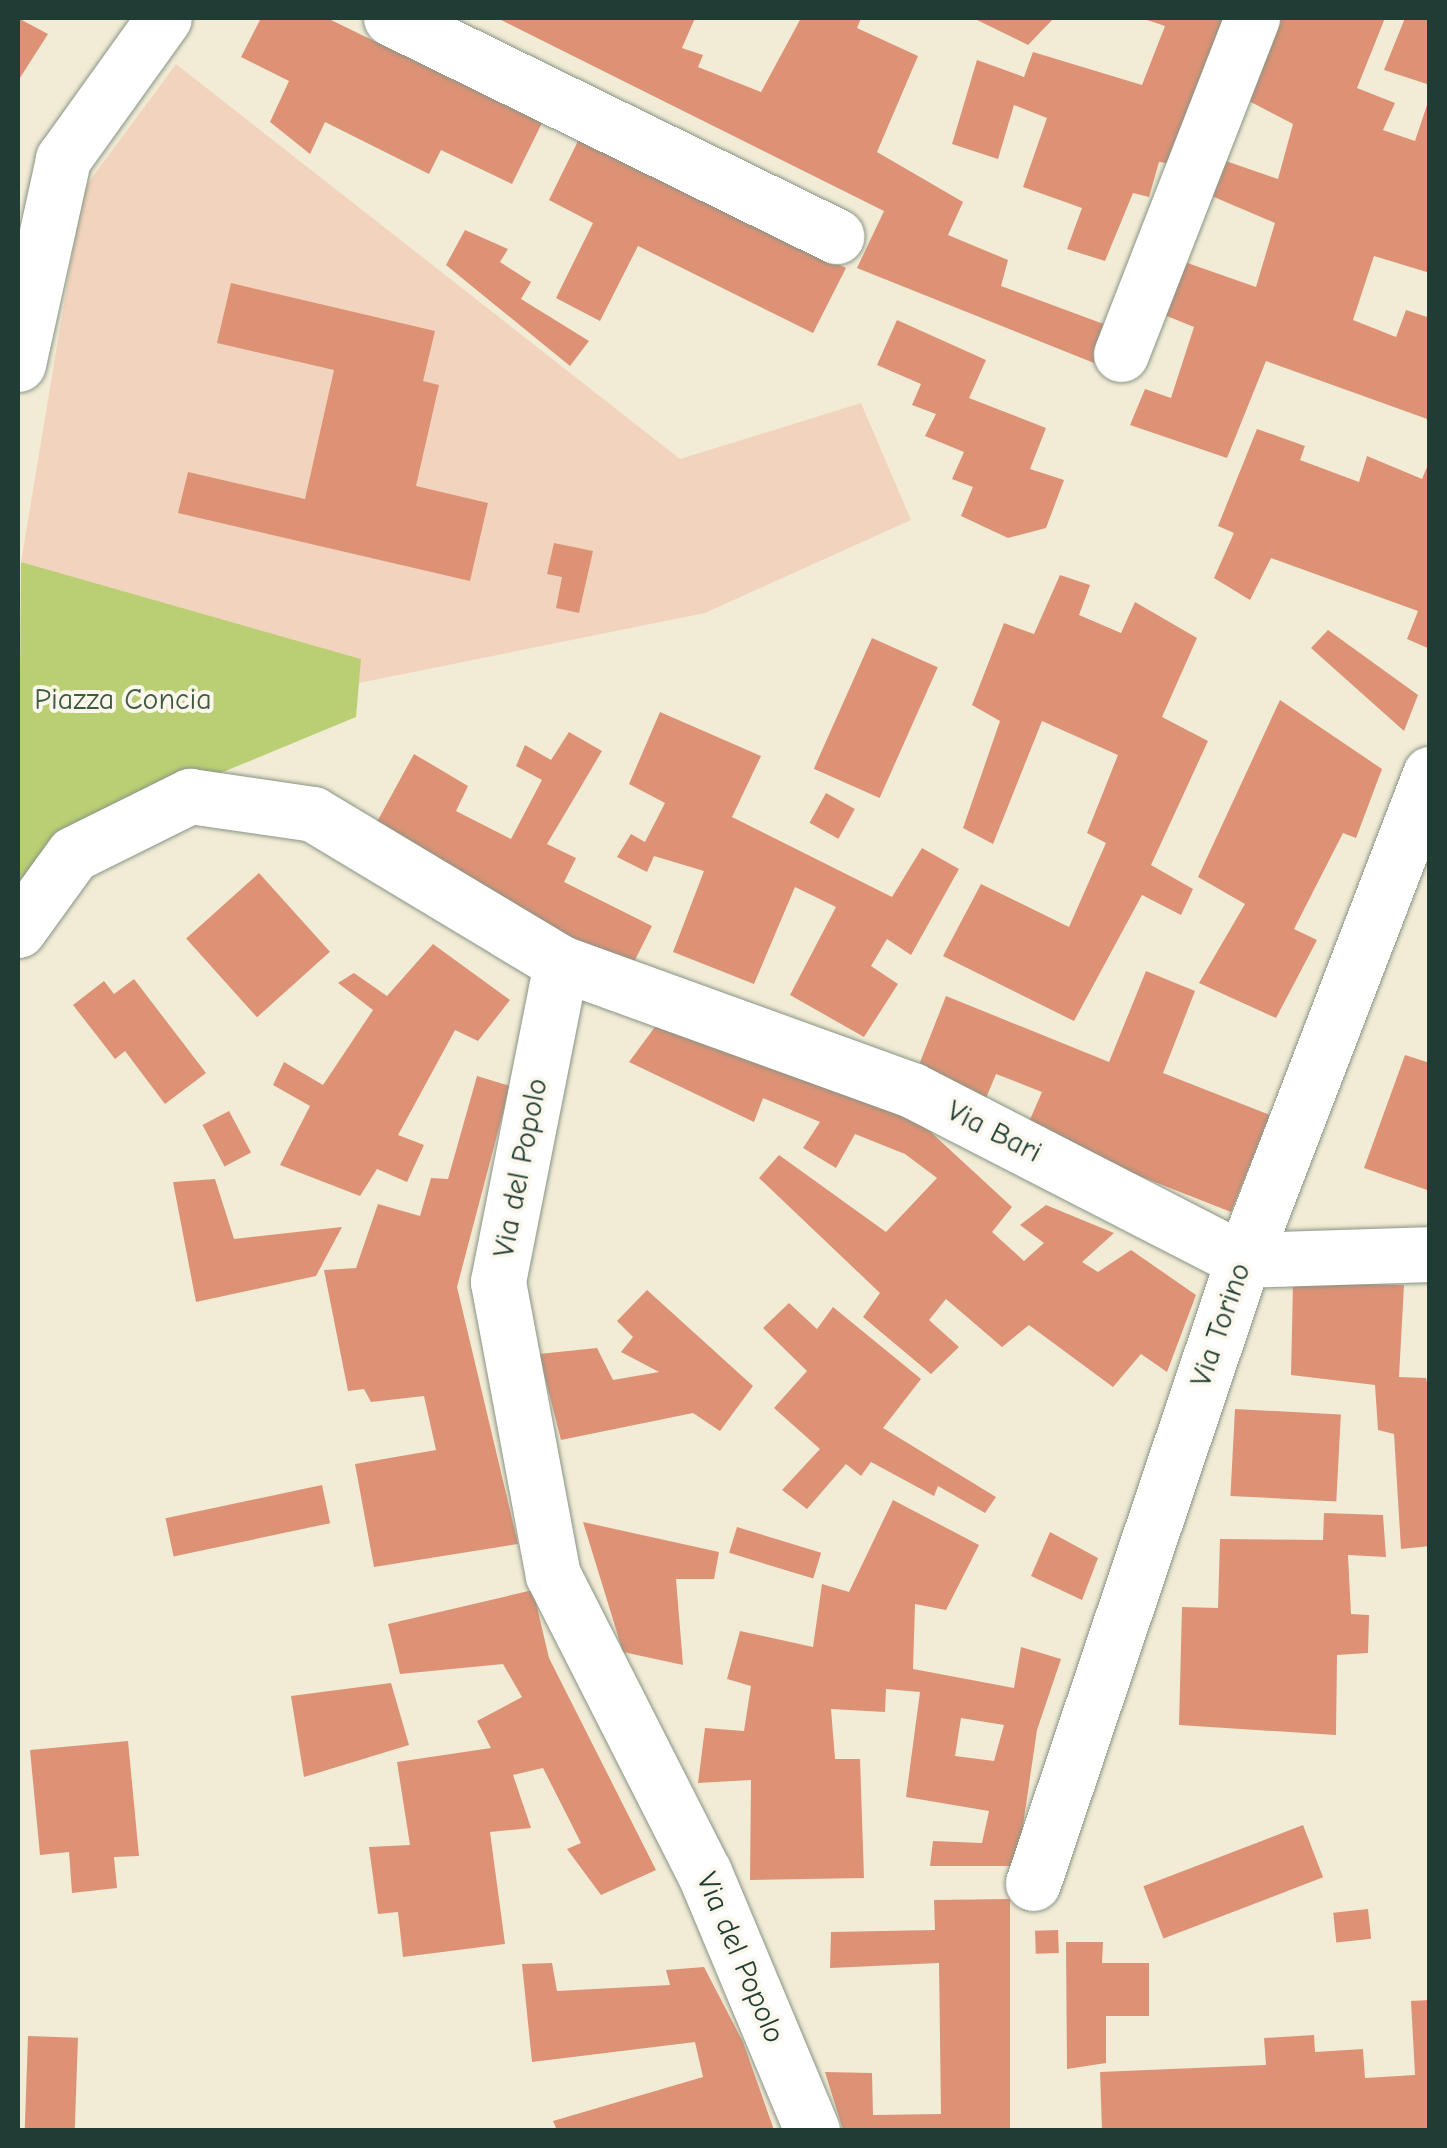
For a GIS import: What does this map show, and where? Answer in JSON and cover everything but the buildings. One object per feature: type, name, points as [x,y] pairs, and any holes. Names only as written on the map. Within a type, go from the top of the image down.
[{"type":"street","points":[[18,364],[63,159],[164,18]]},
{"type":"street","points":[[391,18],[836,236]]},
{"type":"street","points":[[1121,354],[1252,18]]},
{"type":"street","name":"Via Torino","points":[[1033,1883],[1242,1260],[1430,774]]},
{"type":"street","points":[[18,930],[73,854],[190,796],[313,814],[561,962]]},
{"type":"street","name":"Via Bari","points":[[561,962],[912,1090],[1242,1260],[1430,1254]]},
{"type":"street","name":"Via del Popolo","points":[[561,962],[498,1282],[553,1575],[704,1872],[812,2130]]},
{"type":"shaded area","points":[[176,64],[680,459],[861,403],[911,520],[705,613],[359,683],[360,659],[21,562],[83,190]]},
{"type":"green space","name":"Piazza Concia","points":[[21,562],[361,659],[356,717],[54,842],[18,899]]}]
